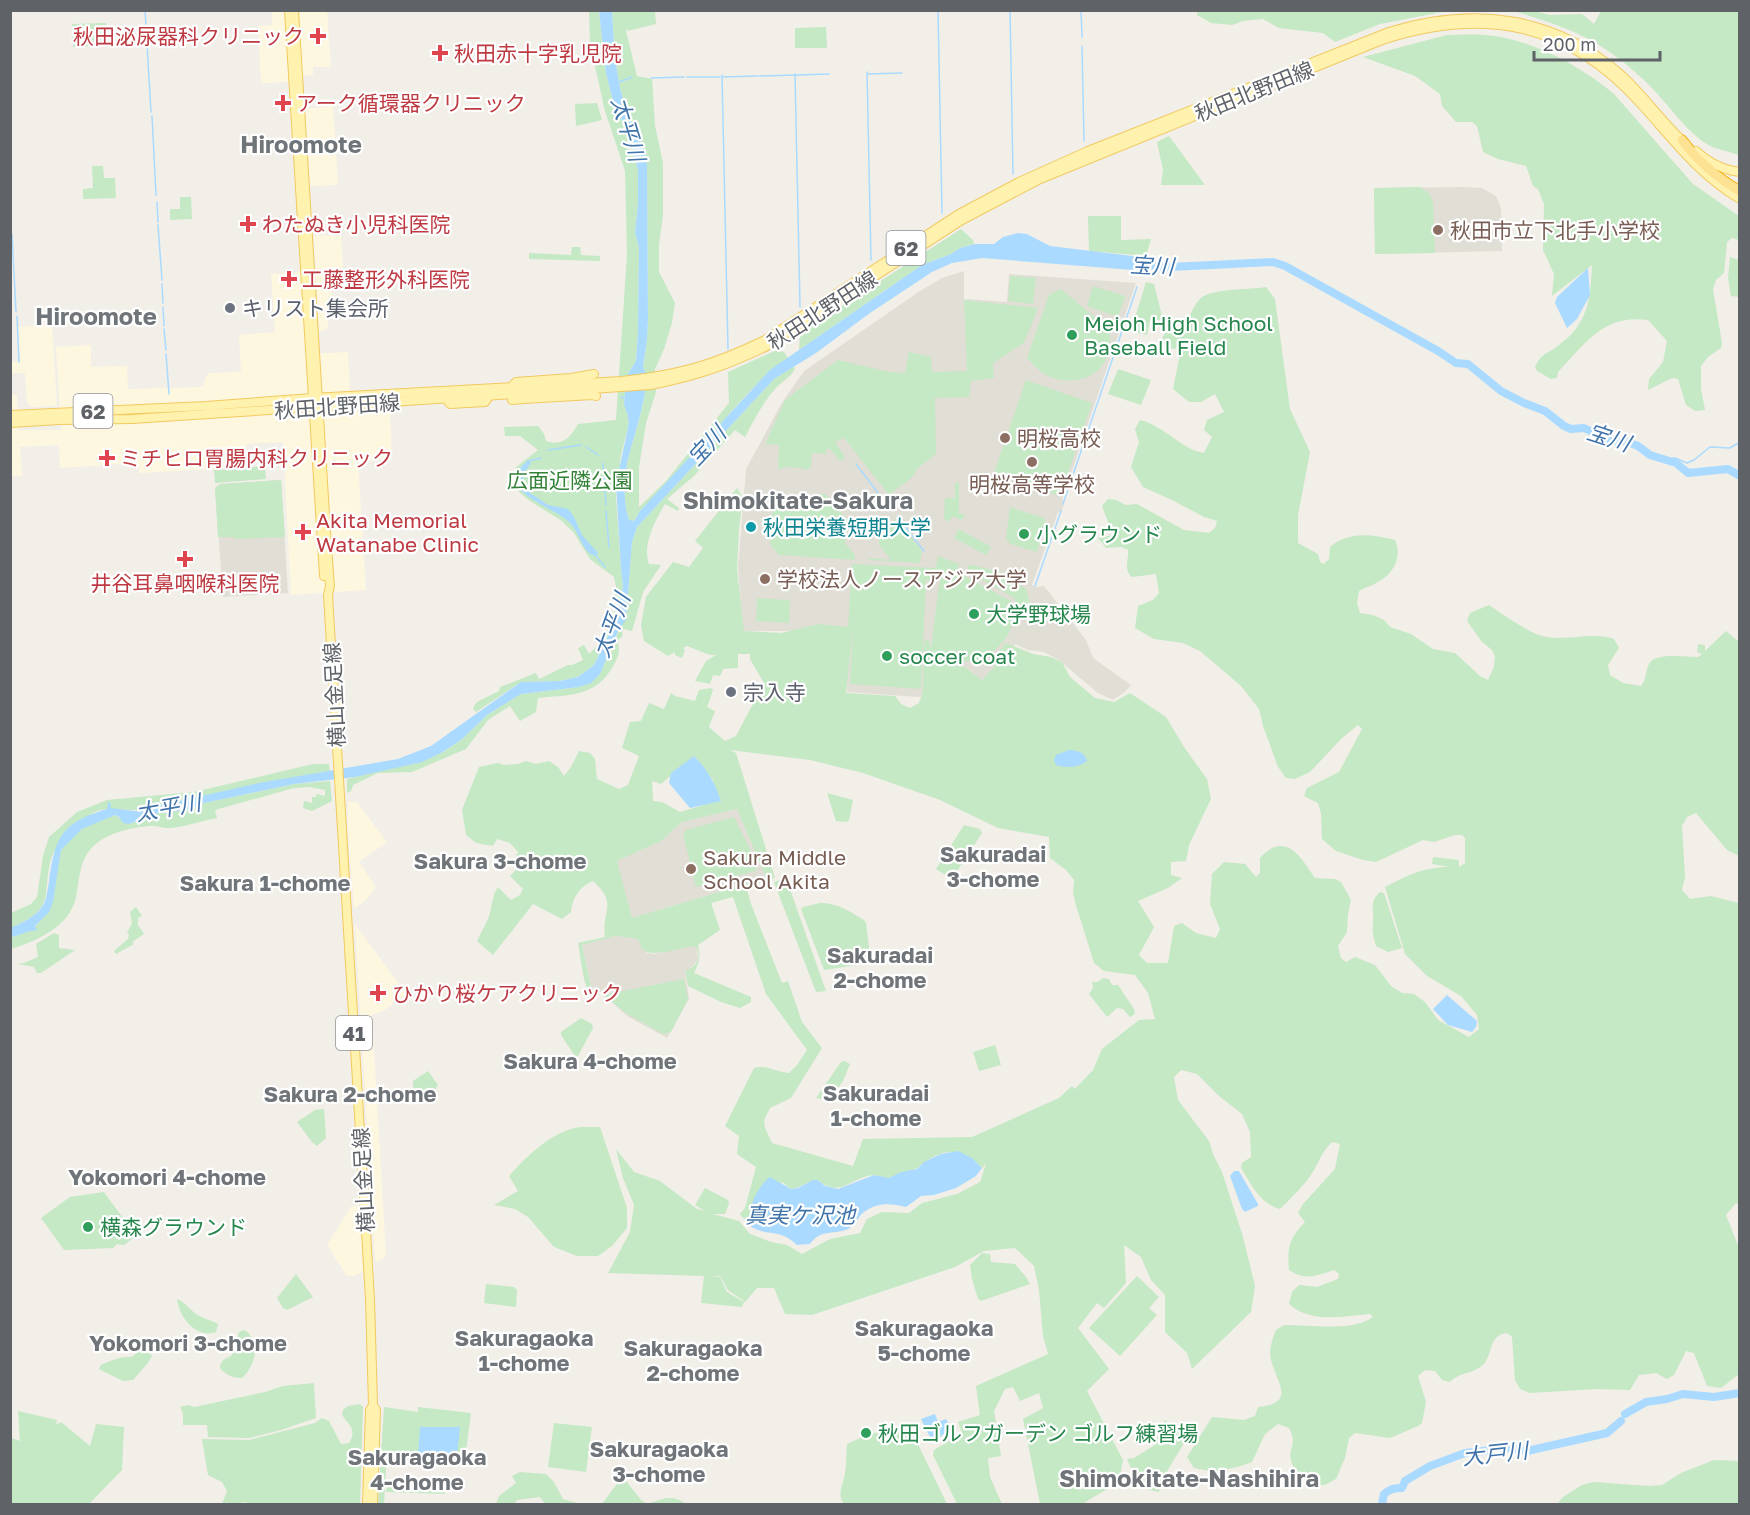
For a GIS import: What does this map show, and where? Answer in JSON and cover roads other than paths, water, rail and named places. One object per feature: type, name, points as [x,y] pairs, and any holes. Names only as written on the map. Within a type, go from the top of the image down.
[{"type":"highway","points":[[1682,140],[1712,172],[1740,191]]},
{"type":"main road","name":"横山金足線","points":[[289,10],[322,503],[325,587],[328,595],[364,1198],[373,1406],[376,1410],[373,1504]]},
{"type":"main road","name":"横山金足線","points":[[294,10],[315,398]]},
{"type":"main road","name":"秋田北野田線","points":[[1348,51],[1389,32],[1433,20],[1481,17],[1524,23],[1559,35],[1602,60],[1630,83],[1682,140]]},
{"type":"main road","name":"秋田北野田線","points":[[10,423],[132,419],[414,400],[448,401],[490,395],[521,396],[652,381],[712,364],[765,340],[959,214],[1019,182],[1088,151],[1348,51],[1406,32],[1449,24],[1506,25],[1543,35],[1570,47],[1606,70],[1639,101],[1692,162],[1740,199]]},
{"type":"main road","name":"62","points":[[1682,140],[1714,164],[1740,172]]},
{"type":"main road","points":[[511,387],[516,382],[594,374]]},
{"type":"main road","name":"秋田北野田線","points":[[10,416],[206,406],[364,396],[405,391],[438,392],[483,385],[511,387],[622,384]]},
{"type":"main road","points":[[405,391],[416,388]]},
{"type":"main road","points":[[512,400],[521,396],[596,396]]},
{"type":"main road","points":[[438,405],[448,401]]},
{"type":"main road","name":"横山金足線","points":[[366,1504],[370,1410],[373,1406]]},
{"type":"water","points":[[599,11],[612,11],[615,57],[621,92],[647,164],[648,320],[643,367],[646,386],[626,471],[625,500],[629,520],[634,521],[640,511],[770,370],[922,265],[951,254],[960,248],[975,244],[994,244],[1003,237],[1018,233],[1027,234],[1050,246],[1149,258],[1145,271],[982,258],[952,263],[932,272],[870,313],[816,353],[774,379],[637,527],[632,542],[626,620],[619,629],[600,674],[591,683],[579,687],[521,694],[487,715],[461,740],[422,762],[355,777],[294,784],[204,803],[188,810],[159,813],[129,824],[123,823],[115,815],[82,829],[61,850],[53,902],[49,912],[35,926],[37,931],[11,937],[10,928],[31,917],[44,902],[54,853],[63,834],[80,820],[107,809],[110,802],[111,808],[135,811],[259,783],[398,759],[431,746],[521,682],[560,681],[578,677],[594,665],[610,632],[623,585],[616,484],[629,419],[624,404],[625,392],[628,374],[636,361],[639,248],[635,232],[638,170],[629,137],[612,97],[606,73]]},
{"type":"water","points":[[1588,268],[1590,295],[1577,319],[1567,328],[1555,303],[1557,297]]},
{"type":"water","points":[[528,460],[531,463],[523,474],[523,485],[530,493],[548,505],[568,509],[582,535],[598,553],[596,556],[588,552],[572,525],[521,490],[517,481],[518,471]]},
{"type":"water","points":[[1069,750],[1083,753],[1087,761],[1072,767],[1056,765],[1054,760],[1056,755]]},
{"type":"water","points":[[694,756],[710,777],[721,801],[690,808],[669,783],[671,773]]},
{"type":"water","points":[[1447,995],[1477,1021],[1472,1032],[1448,1025],[1433,1009]]},
{"type":"water","name":"真実ケ沢池","points":[[958,1151],[972,1158],[982,1168],[976,1176],[956,1188],[934,1195],[921,1196],[906,1207],[890,1204],[874,1206],[862,1214],[851,1228],[823,1234],[810,1244],[797,1245],[784,1236],[763,1232],[750,1226],[750,1213],[754,1200],[770,1177],[791,1189],[818,1180],[825,1186],[838,1189],[874,1175],[889,1178],[901,1172],[917,1169],[924,1162],[941,1154]]},
{"type":"water","points":[[1234,1171],[1239,1171],[1258,1204],[1245,1212],[1230,1176]]},
{"type":"water","points":[[935,1414],[938,1422],[946,1419],[951,1429],[937,1439],[931,1439],[921,1419]]},
{"type":"water","points":[[420,1427],[460,1427],[457,1457],[418,1455]]},
{"type":"waterway","points":[[145,10],[151,112]]},
{"type":"waterway","points":[[938,10],[942,213]]},
{"type":"waterway","points":[[1010,10],[1013,174]]},
{"type":"waterway","points":[[1081,10],[1082,37]]},
{"type":"waterway","points":[[1082,46],[1084,141]]},
{"type":"waterway","points":[[867,72],[871,260]]},
{"type":"waterway","points":[[867,74],[902,73]]},
{"type":"waterway","points":[[795,74],[800,307]]},
{"type":"waterway","points":[[759,76],[829,74]]},
{"type":"waterway","points":[[722,75],[728,349]]},
{"type":"waterway","points":[[722,77],[757,76]]},
{"type":"waterway","points":[[619,82],[632,77]]},
{"type":"waterway","points":[[651,78],[684,77]]},
{"type":"waterway","points":[[687,77],[720,77]]},
{"type":"waterway","points":[[152,116],[156,195]]},
{"type":"waterway","points":[[157,202],[158,222]]},
{"type":"waterway","points":[[10,218],[11,230]]},
{"type":"waterway","points":[[158,225],[162,280]]},
{"type":"waterway","points":[[12,234],[16,312]]},
{"type":"waterway","name":"宝川","points":[[1139,264],[1171,267],[1273,262],[1285,266],[1456,363],[1468,364],[1501,391],[1545,411],[1564,426],[1571,429],[1584,428],[1611,441],[1628,442],[1650,455],[1676,463],[1688,473],[1728,469],[1740,476]]},
{"type":"waterway","points":[[162,284],[163,303]]},
{"type":"waterway","points":[[1063,504],[1137,287]]},
{"type":"waterway","points":[[163,307],[164,326]]},
{"type":"waterway","points":[[17,316],[19,362]]},
{"type":"waterway","points":[[164,329],[166,350]]},
{"type":"waterway","points":[[166,354],[169,394]]},
{"type":"waterway","name":"太平川","points":[[632,418],[639,364]]},
{"type":"waterway","points":[[1666,459],[1675,458],[1687,463],[1710,447],[1730,448],[1740,442]]},
{"type":"waterway","points":[[548,450],[581,445]]},
{"type":"waterway","points":[[586,447],[598,455]]},
{"type":"waterway","points":[[529,461],[541,458]]},
{"type":"waterway","points":[[603,463],[606,505]]},
{"type":"waterway","points":[[856,464],[878,493]]},
{"type":"waterway","points":[[885,501],[891,508]]},
{"type":"waterway","points":[[606,511],[609,547]]},
{"type":"waterway","points":[[1035,586],[1061,511]]},
{"type":"waterway","points":[[897,516],[924,551]]},
{"type":"waterway","points":[[596,556],[605,567]]},
{"type":"waterway","name":"大戸川","points":[[1625,1414],[1646,1402],[1683,1394],[1714,1397],[1740,1393]]},
{"type":"waterway","name":"大戸川","points":[[1382,1504],[1384,1494],[1388,1491],[1402,1488],[1405,1481],[1430,1466],[1465,1453],[1509,1448],[1527,1451],[1607,1433],[1621,1421]]},
{"type":"place","name":"秋田泌尿器科クリニック","points":[[318,36]]},
{"type":"place","name":"秋田赤十字乳児院","points":[[440,53]]},
{"type":"place","name":"アーク循環器クリニック","points":[[283,103]]},
{"type":"place","name":"わたぬき小児科医院","points":[[248,224]]},
{"type":"place","name":"秋田市立下北手小学校","points":[[1438,230]]},
{"type":"place","name":"工藤整形外科医院","points":[[289,279]]},
{"type":"place","name":"キリスト集会所","points":[[230,308]]},
{"type":"place","name":"Meioh High School Baseball Field","points":[[1072,335]]},
{"type":"place","name":"明桜高校","points":[[1005,438]]},
{"type":"place","name":"ミチヒロ胃腸内科クリニック","points":[[107,458]]},
{"type":"place","name":"明桜高等学校","points":[[1032,462]]},
{"type":"place","name":"秋田栄養短期大学","points":[[751,527]]},
{"type":"place","name":"Akita Memorial Watanabe Clinic","points":[[303,532]]},
{"type":"place","name":"小グラウンド","points":[[1024,534]]},
{"type":"place","name":"井谷耳鼻咽喉科医院","points":[[185,559]]},
{"type":"place","name":"学校法人ノースアジア大学","points":[[765,579]]},
{"type":"place","name":"大学野球場","points":[[974,614]]},
{"type":"place","name":"soccer coat","points":[[887,656]]},
{"type":"place","name":"宗入寺","points":[[731,692]]},
{"type":"place","name":"Sakura Middle School Akita","points":[[691,869]]},
{"type":"place","name":"ひかり桜ケアクリニック","points":[[378,993]]},
{"type":"place","name":"横森グラウンド","points":[[88,1227]]},
{"type":"place","name":"秋田ゴルフガーデン ゴルフ練習場","points":[[866,1433]]},
{"type":"district","name":"Hiroomote","points":[[301,143]]},
{"type":"district","name":"Hiroomote","points":[[96,315]]},
{"type":"district","name":"Shimokitate-Sakura","points":[[798,499]]},
{"type":"district","name":"Sakura 3-chome","points":[[500,860]]},
{"type":"district","name":"Sakuradai 3-chome","points":[[993,866]]},
{"type":"district","name":"Sakura 1-chome","points":[[265,882]]},
{"type":"district","name":"Sakuradai 2-chome","points":[[880,966]]},
{"type":"district","name":"Sakura 4-chome","points":[[590,1060]]},
{"type":"district","name":"Sakura 2-chome","points":[[350,1093]]},
{"type":"district","name":"Sakuradai 1-chome","points":[[876,1104]]},
{"type":"district","name":"Yokomori 4-chome","points":[[167,1176]]},
{"type":"district","name":"Sakuragaoka 5-chome","points":[[924,1340]]},
{"type":"district","name":"Yokomori 3-chome","points":[[188,1342]]},
{"type":"district","name":"Sakuragaoka 1-chome","points":[[524,1350]]},
{"type":"district","name":"Sakuragaoka 2-chome","points":[[693,1360]]},
{"type":"district","name":"Sakuragaoka 3-chome","points":[[659,1460]]},
{"type":"district","name":"Sakuragaoka 4-chome","points":[[417,1468]]},
{"type":"district","name":"Shimokitate-Nashihira","points":[[1189,1477]]},
{"type":"park label","name":"広面近隣公園","points":[[570,480]]}]
